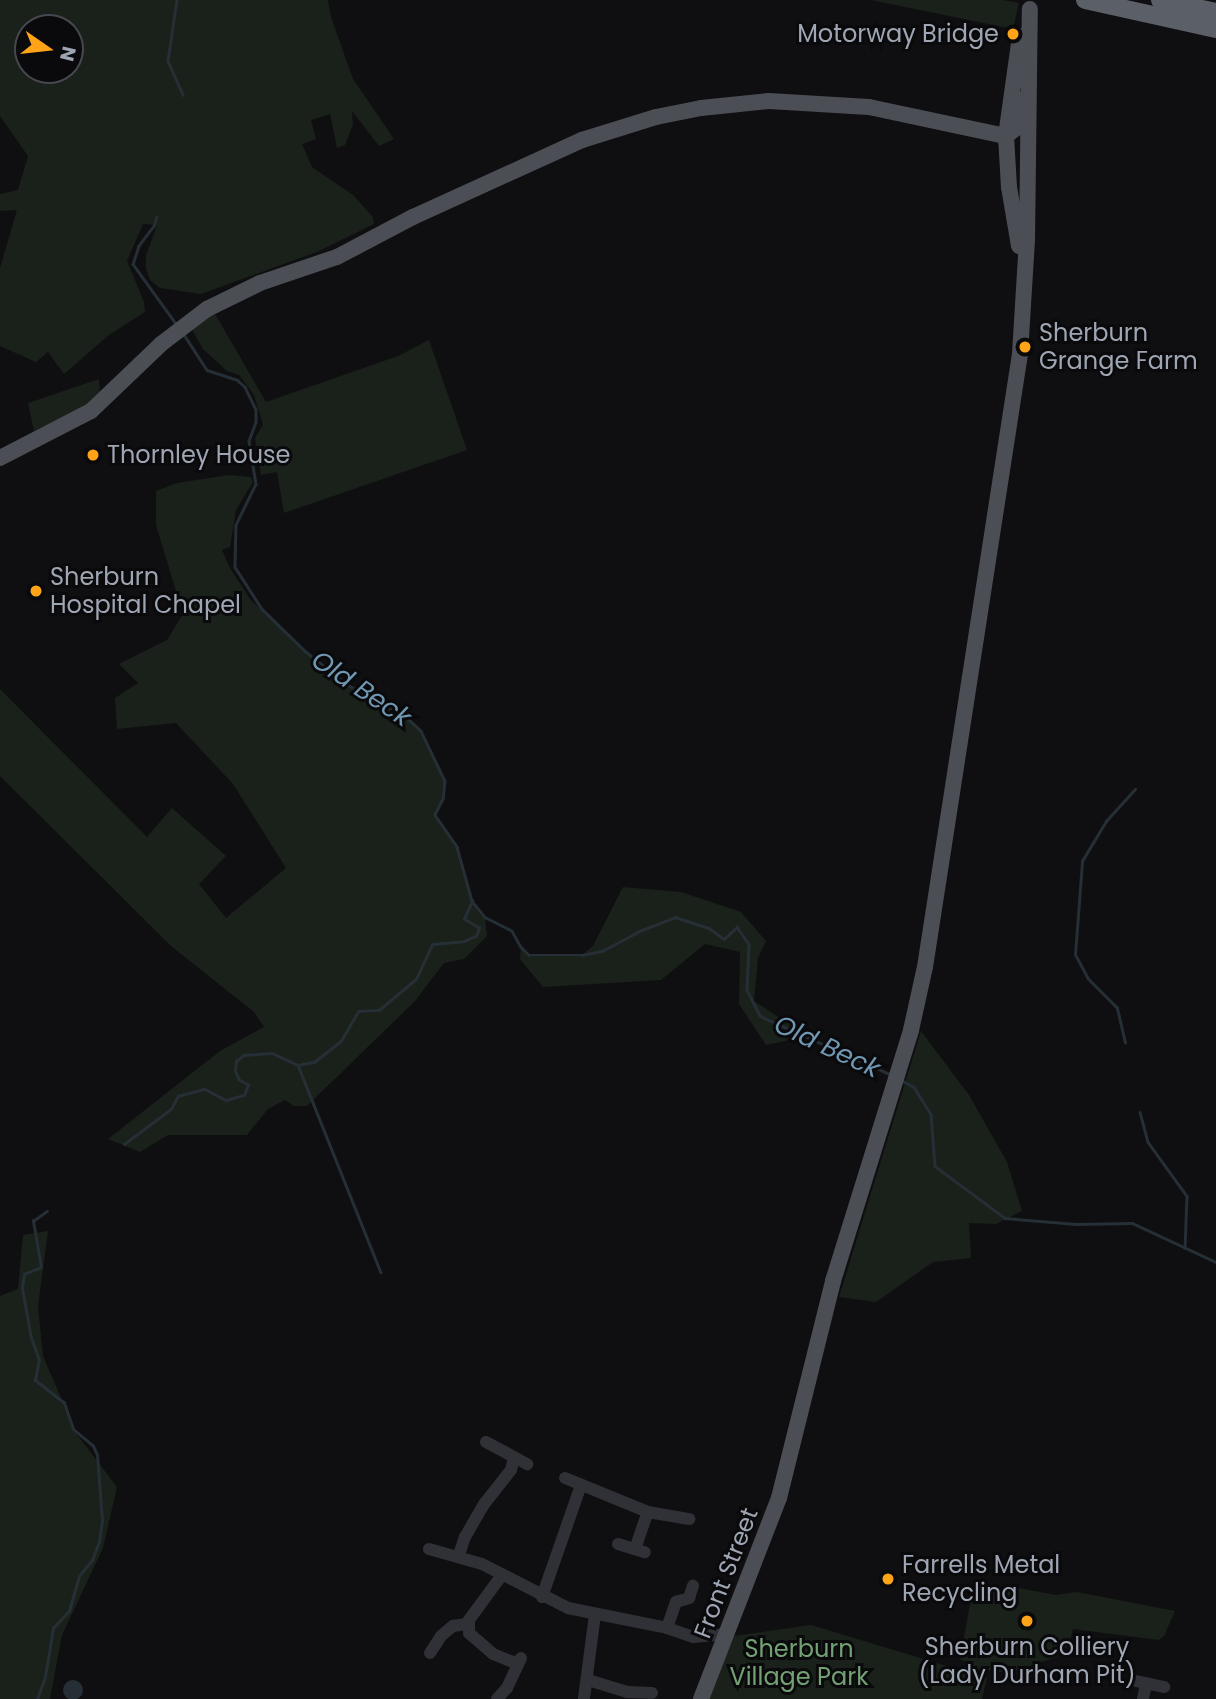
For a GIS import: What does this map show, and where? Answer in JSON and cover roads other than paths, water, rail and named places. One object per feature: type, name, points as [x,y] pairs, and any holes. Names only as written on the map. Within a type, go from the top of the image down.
[{"type":"highway","points":[[1085,0],[1216,29]]},
{"type":"highway","points":[[1160,0],[1216,12]]},
{"type":"main road","points":[[1024,273],[1027,60],[1031,5]]},
{"type":"main road","points":[[1024,273],[1009,187],[1010,126],[1020,36],[1031,5]]},
{"type":"main road","points":[[1010,126],[1027,60]]},
{"type":"main road","points":[[0,458],[91,411],[191,320],[249,288],[337,257],[413,217],[582,140],[656,117],[722,104],[769,101],[869,107],[973,128],[1010,126],[1027,135]]},
{"type":"main road","name":"Front Street","points":[[701,1699],[779,1498],[833,1281],[911,1030],[936,903],[1020,354],[1024,273]]},
{"type":"street","points":[[486,1442],[527,1464]]},
{"type":"street","points":[[459,1555],[465,1537],[485,1503],[511,1470],[514,1457]]},
{"type":"street","points":[[565,1478],[648,1512],[691,1520]]},
{"type":"street","points":[[542,1597],[581,1485]]},
{"type":"street","points":[[618,1544],[640,1550],[648,1512]]},
{"type":"street","points":[[429,1549],[459,1555],[568,1608],[667,1628],[693,1637],[727,1634]]},
{"type":"street","points":[[430,1653],[436,1632],[467,1624],[502,1575]]},
{"type":"street","points":[[667,1628],[676,1602],[691,1592],[703,1603]]},
{"type":"street","points":[[584,1698],[595,1614]]},
{"type":"street","points":[[467,1624],[477,1643],[493,1654],[520,1661],[507,1688],[497,1699]]},
{"type":"street","points":[[693,1637],[716,1661]]},
{"type":"street","points":[[588,1681],[611,1689],[645,1695]]},
{"type":"street","points":[[1143,1699],[1141,1682],[1164,1687]]},
{"type":"waterway","name":"Old Beck","points":[[177,0],[168,61],[183,95]]},
{"type":"waterway","name":"Old Beck","points":[[157,217],[154,226],[139,246],[133,264],[177,325]]},
{"type":"waterway","name":"Old Beck","points":[[183,333],[207,370],[237,380],[245,387],[256,410],[256,422],[249,441],[256,484],[236,525],[235,567],[262,609],[305,651],[348,685],[403,714],[421,731],[445,781],[443,799],[435,815],[457,847],[472,901],[485,917],[512,931],[529,955],[582,955],[602,951],[637,932],[675,917],[709,928],[724,939],[737,927],[749,944],[747,990],[760,1016],[892,1075]]},
{"type":"waterway","points":[[1125,1043],[1117,1008],[1088,979],[1075,955],[1082,861],[1106,821],[1135,789]]},
{"type":"waterway","points":[[124,1144],[171,1109],[178,1096],[205,1089],[226,1100],[244,1095],[248,1085],[239,1080],[235,1071],[236,1061],[244,1055],[272,1053],[298,1065],[314,1062],[341,1041],[358,1011],[379,1010],[416,979],[432,944],[464,941],[476,936],[479,928],[464,919],[472,901]]},
{"type":"waterway","points":[[298,1065],[381,1272]]},
{"type":"waterway","name":"Old Beck","points":[[901,1080],[914,1087],[931,1114],[935,1166],[1005,1218],[1076,1224],[1132,1223],[1216,1262]]},
{"type":"waterway","points":[[1140,1112],[1148,1142],[1187,1196],[1185,1248]]},
{"type":"waterway","points":[[37,1699],[45,1677],[53,1628],[69,1611],[79,1576],[92,1560],[99,1542],[102,1521],[97,1455],[93,1446],[73,1429],[64,1403],[35,1380],[39,1360],[31,1338],[22,1288],[24,1274],[41,1267],[33,1221],[47,1211]]},
{"type":"place","name":"Motorway Bridge","points":[[1013,34]]},
{"type":"place","name":"Sherburn Grange Farm","points":[[1025,347]]},
{"type":"place","name":"Thornley House","points":[[93,455]]},
{"type":"place","name":"Sherburn Hospital Chapel","points":[[36,591]]},
{"type":"place","name":"Farrells Metal Recycling","points":[[888,1579]]},
{"type":"place","name":"Sherburn Colliery (Lady Durham Pit)","points":[[1027,1621]]},
{"type":"park label","name":"Sherburn Village Park","points":[[799,1663]]}]
